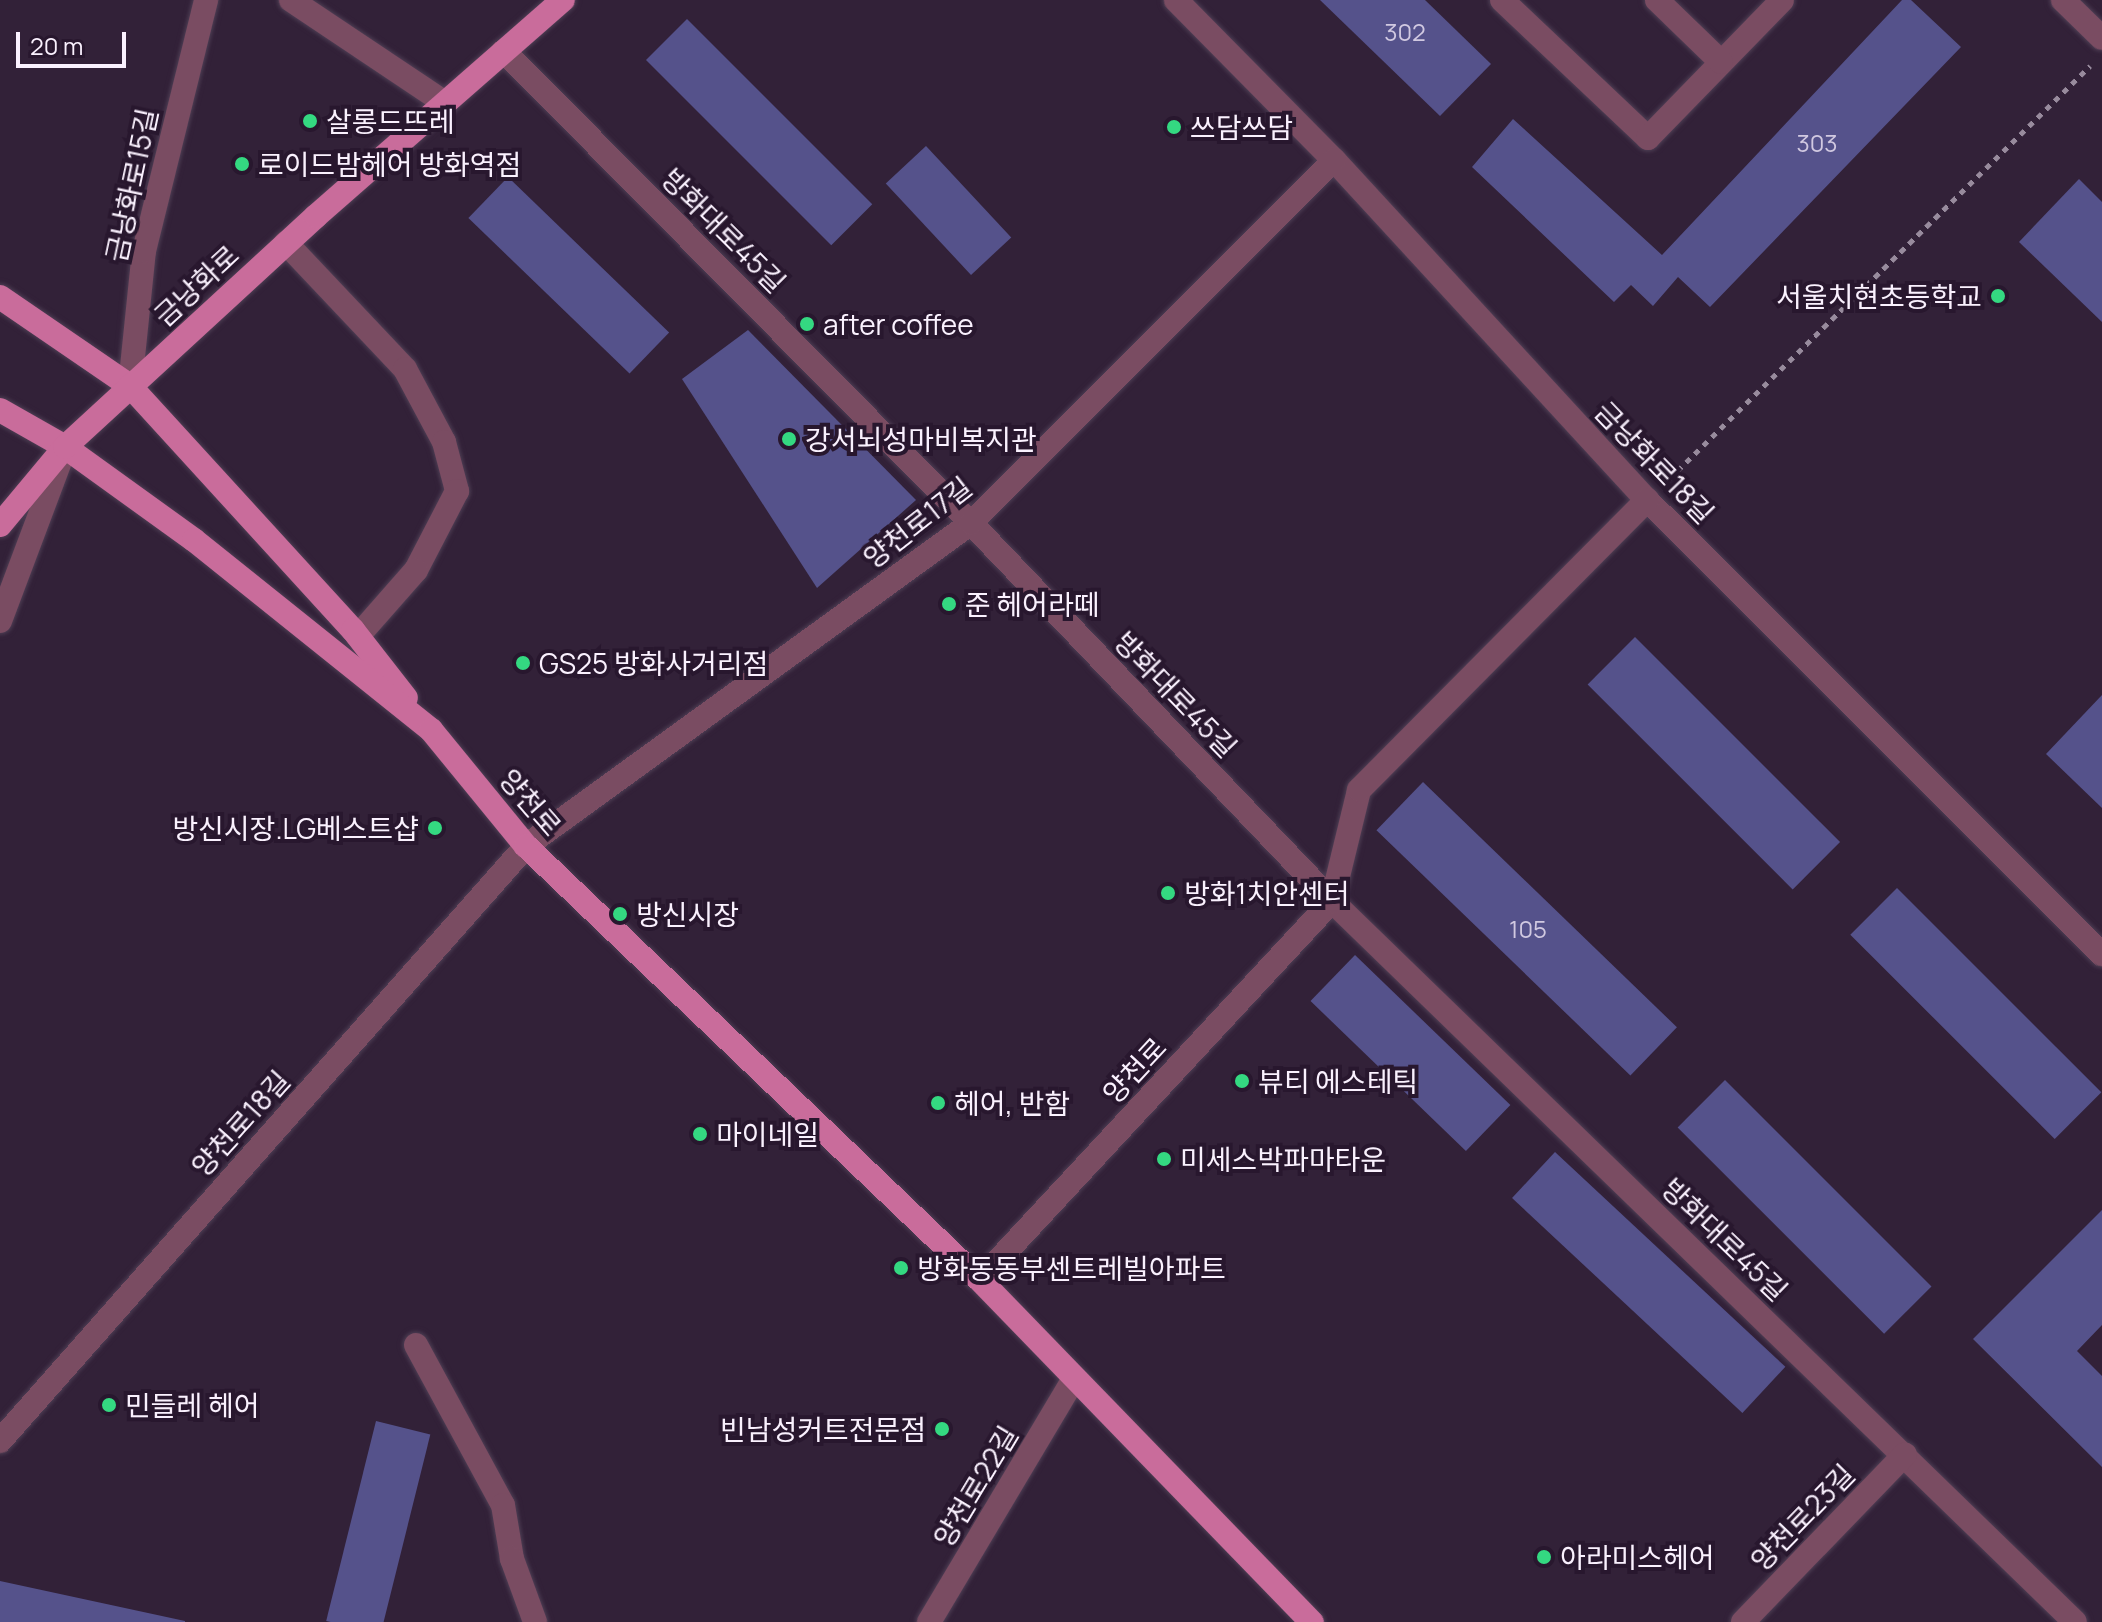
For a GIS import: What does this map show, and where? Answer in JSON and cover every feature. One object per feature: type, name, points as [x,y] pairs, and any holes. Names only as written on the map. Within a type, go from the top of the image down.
[{"type":"main road","name":"금낭화로","points":[[0,525],[65,447],[130,386],[286,243],[563,0]]},
{"type":"main road","points":[[0,297],[130,386],[358,636],[431,730]]},
{"type":"main road","name":"양천로","points":[[0,410],[65,447],[194,540],[431,730],[526,846],[980,1280],[1073,1380],[1312,1622]]},
{"type":"street","name":"금낭화로15길","points":[[130,386],[144,251],[206,0]]},
{"type":"street","points":[[291,0],[445,103]]},
{"type":"street","name":"금낭화로18길","points":[[1176,0],[1334,160],[1647,500],[2102,954]]},
{"type":"street","points":[[1502,0],[1648,138],[1782,0]]},
{"type":"street","points":[[1657,0],[1721,62]]},
{"type":"street","points":[[2063,0],[2102,38]]},
{"type":"street","name":"방화대로45길","points":[[504,51],[971,523],[1332,901],[2075,1622]]},
{"type":"street","name":"양천로17길","points":[[526,846],[971,523],[1334,160]]},
{"type":"street","points":[[286,243],[405,369],[444,442],[457,491],[416,570],[358,636]]},
{"type":"street","points":[[0,621],[65,447]]},
{"type":"street","points":[[1332,901],[1359,790],[1647,500]]},
{"type":"street","name":"양천로18길","points":[[0,1441],[526,846]]},
{"type":"street","name":"양천로","points":[[980,1280],[1332,901]]},
{"type":"street","points":[[416,1345],[503,1505],[512,1559],[535,1622]]},
{"type":"street","name":"양천로22길","points":[[929,1622],[1073,1380]]},
{"type":"street","name":"양천로23길","points":[[1743,1622],[1905,1454]]},
{"type":"path","points":[[1647,500],[2102,54]]},
{"type":"building","points":[[1320,0],[1425,0],[1491,64],[1440,116]]},
{"type":"building","points":[[1902,0],[1911,0],[1961,47],[1710,307],[1678,277],[1653,306],[1631,285],[1614,302],[1472,167],[1513,119],[1662,255]]},
{"type":"building","points":[[687,19],[872,204],[831,245],[646,60]]},
{"type":"building","points":[[926,146],[1011,237],[971,275],[886,184]]},
{"type":"building","points":[[508,177],[669,333],[630,374],[468,218]]},
{"type":"building","points":[[2079,179],[2102,202],[2102,322],[2019,242]]},
{"type":"building","name":"강서뇌성마비복지관","points":[[748,330],[916,500],[817,588],[682,379]]},
{"type":"building","points":[[1635,637],[1840,842],[1793,889],[1588,684]]},
{"type":"building","points":[[2102,695],[2102,808],[2046,754]]},
{"type":"building","points":[[1423,782],[1677,1027],[1630,1075],[1376,830]]},
{"type":"building","points":[[1897,888],[2101,1092],[2055,1139],[1850,935]]},
{"type":"building","points":[[1355,955],[1510,1105],[1466,1151],[1311,1001]]},
{"type":"building","points":[[1725,1080],[1931,1286],[1884,1334],[1678,1127]]},
{"type":"building","points":[[1555,1152],[1785,1367],[1742,1413],[1512,1198]]},
{"type":"building","points":[[2102,1210],[2102,1325],[2077,1351],[2102,1376],[2102,1467],[1973,1339]]},
{"type":"building","points":[[376,1421],[430,1435],[384,1622],[326,1621]]},
{"type":"building","points":[[0,1581],[185,1621],[185,1622],[0,1622]]},
{"type":"place","name":"살롱드뜨레","points":[[310,121]]},
{"type":"place","name":"쓰담쓰담","points":[[1174,127]]},
{"type":"place","name":"로이드밤헤어 방화역점","points":[[242,164]]},
{"type":"place","name":"서울치현초등학교","points":[[1998,296]]},
{"type":"place","name":"after coffee","points":[[807,324]]},
{"type":"place","name":"강서뇌성마비복지관","points":[[789,439]]},
{"type":"place","name":"준 헤어라떼","points":[[949,604]]},
{"type":"place","name":"GS25 방화사거리점","points":[[523,663]]},
{"type":"place","name":"방신시장.LG베스트샵","points":[[435,828]]},
{"type":"place","name":"방화1치안센터","points":[[1168,893]]},
{"type":"place","name":"방신시장","points":[[620,914]]},
{"type":"place","name":"뷰티 에스테틱","points":[[1242,1081]]},
{"type":"place","name":"헤어, 반함","points":[[938,1103]]},
{"type":"place","name":"마이네일","points":[[700,1134]]},
{"type":"place","name":"미세스박파마타운","points":[[1164,1159]]},
{"type":"place","name":"방화동동부센트레빌아파트","points":[[901,1268]]},
{"type":"place","name":"민들레 헤어","points":[[109,1405]]},
{"type":"place","name":"빈남성커트전문점","points":[[942,1429]]},
{"type":"place","name":"아라미스헤어","points":[[1544,1557]]}]
